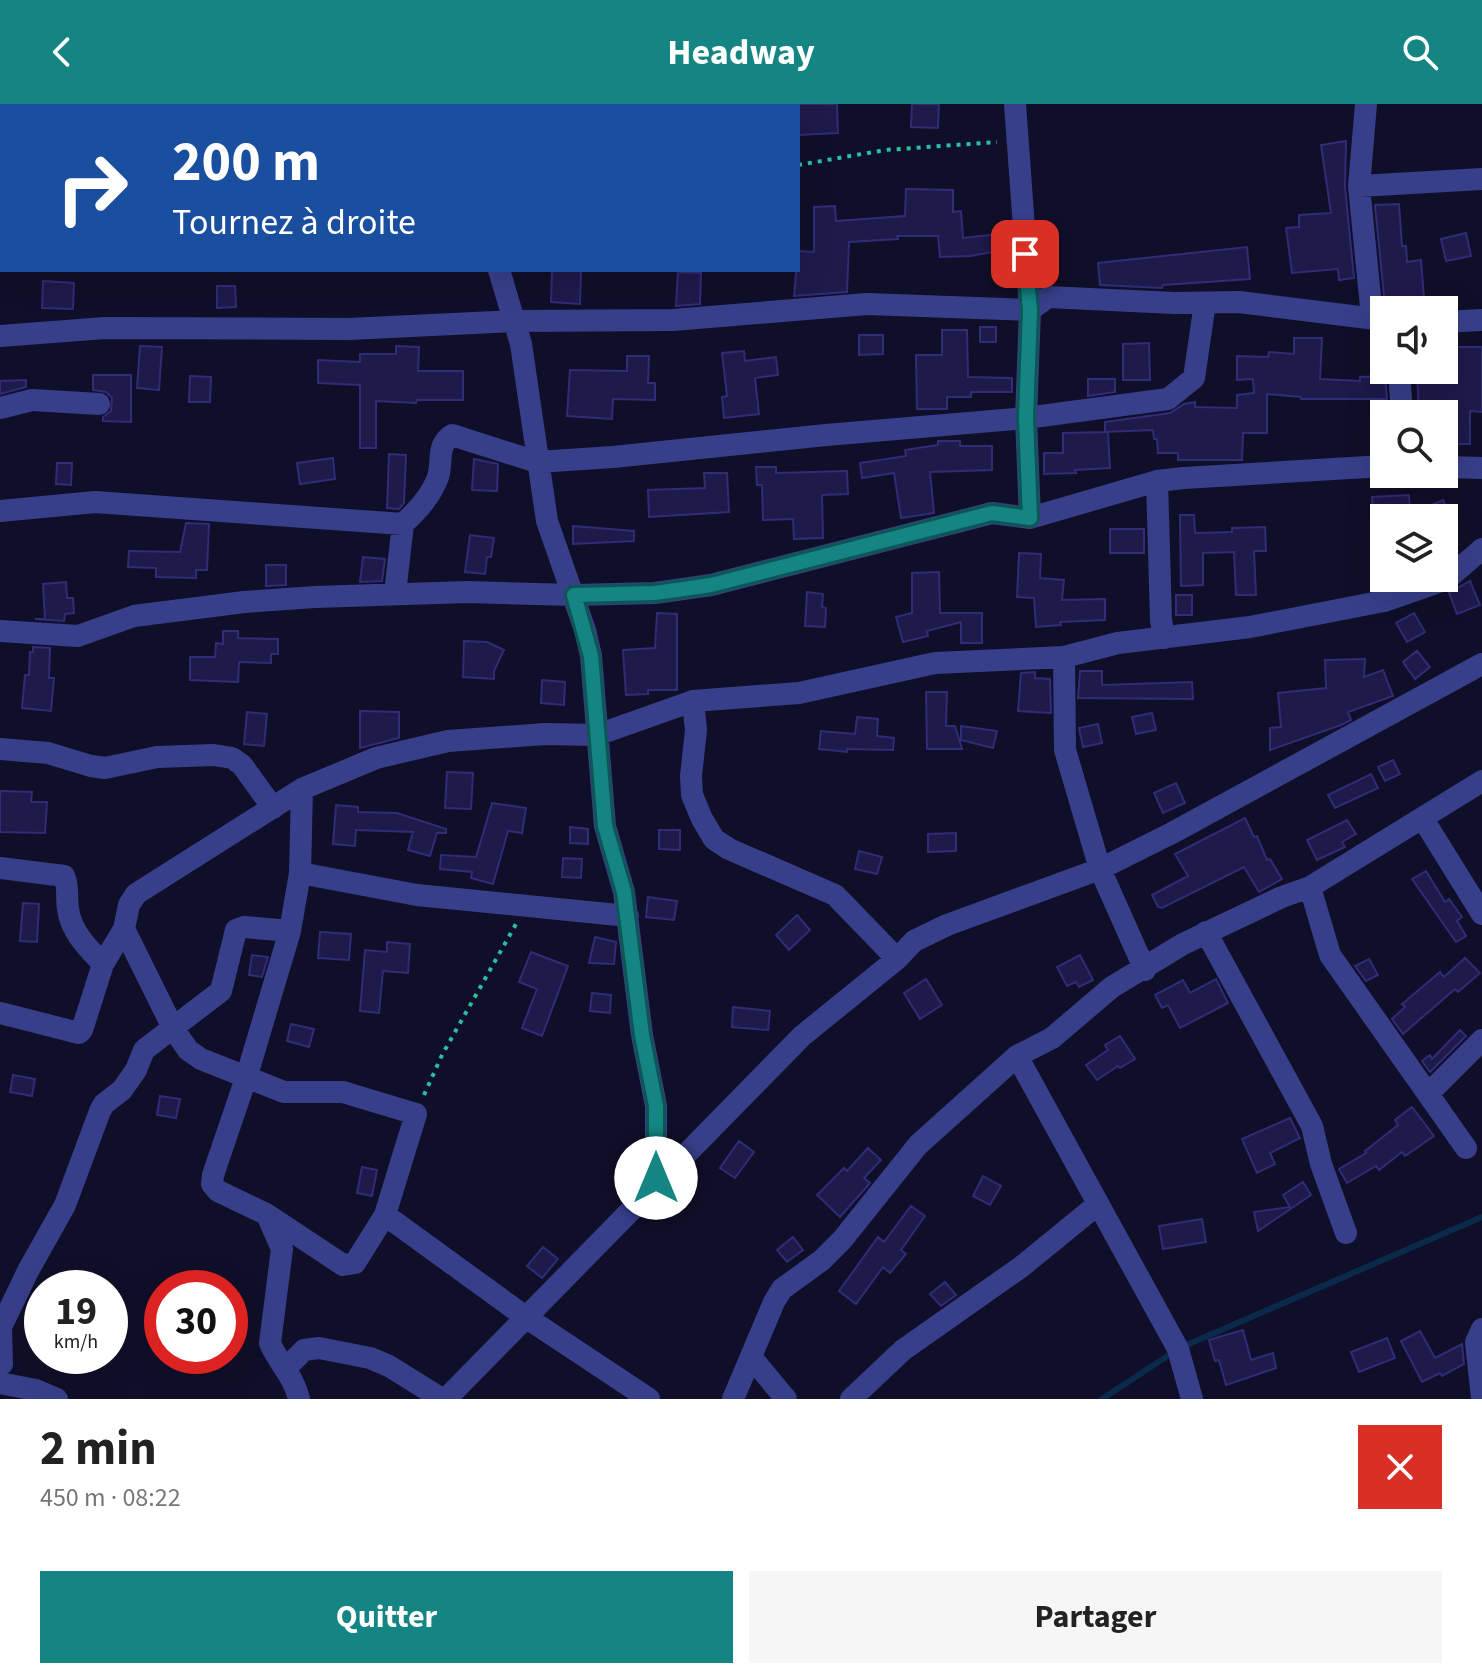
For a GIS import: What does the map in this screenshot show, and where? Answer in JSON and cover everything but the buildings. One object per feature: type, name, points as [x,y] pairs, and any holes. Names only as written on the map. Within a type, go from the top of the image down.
[{"type":"street","points":[[1015,104],[1030,310],[1026,418],[1030,518]]},
{"type":"street","points":[[1366,104],[1359,186],[1375,296]]},
{"type":"street","points":[[1359,186],[1482,179]]},
{"type":"street","points":[[500,272],[521,344],[547,521],[574,595],[591,656],[605,826],[624,892],[642,1035],[656,1106],[656,1178],[652,1192]]},
{"type":"street","points":[[0,336],[105,328],[349,329],[514,321],[673,320],[867,304],[1030,310],[1048,297],[1239,302],[1370,318]]},
{"type":"street","points":[[395,593],[403,524],[423,506],[439,476],[442,445],[452,435],[537,462],[1026,418],[1168,399],[1194,378],[1205,303]]},
{"type":"street","points":[[1458,321],[1482,320]]},
{"type":"street","points":[[0,408],[32,400],[99,404]]},
{"type":"street","points":[[0,631],[78,636],[134,616],[244,602],[395,593],[655,593],[711,585],[992,513],[1030,518],[1157,481],[1370,467]]},
{"type":"street","points":[[1458,467],[1482,468]]},
{"type":"street","points":[[1157,481],[1164,638]]},
{"type":"street","points":[[0,511],[95,502],[403,524]]},
{"type":"street","points":[[0,1013],[79,1033],[103,964],[124,929],[129,905],[136,894],[302,789],[376,758],[448,741],[545,734],[597,735],[693,701],[799,693],[935,663],[1064,657],[1118,643],[1250,627],[1384,601],[1447,579],[1482,549]]},
{"type":"street","points":[[1064,657],[1065,750],[1100,869],[1145,970]]},
{"type":"street","points":[[286,1368],[304,1350],[319,1348],[370,1358],[444,1399],[652,1192],[802,1036],[897,959],[914,941],[947,925],[1100,869],[1482,664]]},
{"type":"street","points":[[693,701],[696,730],[692,795],[714,839],[729,849],[835,895],[897,959]]},
{"type":"street","points":[[0,749],[48,753],[105,768],[157,757],[214,755],[232,758],[242,765],[273,808]]},
{"type":"street","points":[[733,1399],[782,1289],[822,1260],[842,1240],[918,1145],[1017,1056],[1052,1038],[1102,994],[1206,932],[1310,887],[1482,781]]},
{"type":"street","points":[[124,929],[173,1028],[188,1050],[201,1059],[247,1075],[284,1092],[343,1092],[416,1114],[385,1215],[355,1263],[343,1265],[266,1214],[218,1191],[212,1184],[247,1075],[290,931],[300,873],[302,789]]},
{"type":"street","points":[[1423,819],[1482,914]]},
{"type":"street","points":[[0,868],[64,876],[73,928],[103,964]]},
{"type":"street","points":[[300,873],[417,895],[628,916]]},
{"type":"street","points":[[1310,887],[1330,955],[1466,1148]]},
{"type":"street","points":[[0,1365],[1,1327],[65,1205],[104,1104],[122,1090],[136,1070],[144,1050],[221,991],[236,930],[244,927],[290,931]]},
{"type":"street","points":[[1206,932],[1312,1126],[1321,1164],[1346,1233]]},
{"type":"street","points":[[1428,1094],[1482,1040]]},
{"type":"street","points":[[1017,1056],[1178,1349],[1192,1399]]},
{"type":"street","points":[[851,1399],[903,1350],[1021,1267],[1097,1205]]},
{"type":"street","points":[[266,1214],[282,1249],[270,1343],[274,1355],[286,1368],[299,1399]]},
{"type":"street","points":[[385,1215],[527,1318],[649,1399]]},
{"type":"street","points":[[1482,1329],[1476,1342],[1482,1398]]},
{"type":"street","points":[[751,1357],[786,1399]]},
{"type":"street","points":[[0,1383],[36,1390],[57,1399]]},
{"type":"path","points":[[800,165],[885,150],[1016,141]]},
{"type":"path","points":[[416,1114],[442,1055],[527,904]]},
{"type":"waterway","points":[[1182,1347],[1482,1217]]},
{"type":"waterway","points":[[1102,1399],[1172,1353]]},
{"type":"route","points":[[656,1178],[656,1106],[642,1035],[624,892],[605,826],[591,656],[574,595],[655,593],[711,585],[992,513],[1030,518],[1026,418],[1030,310],[1025,254]]}]
